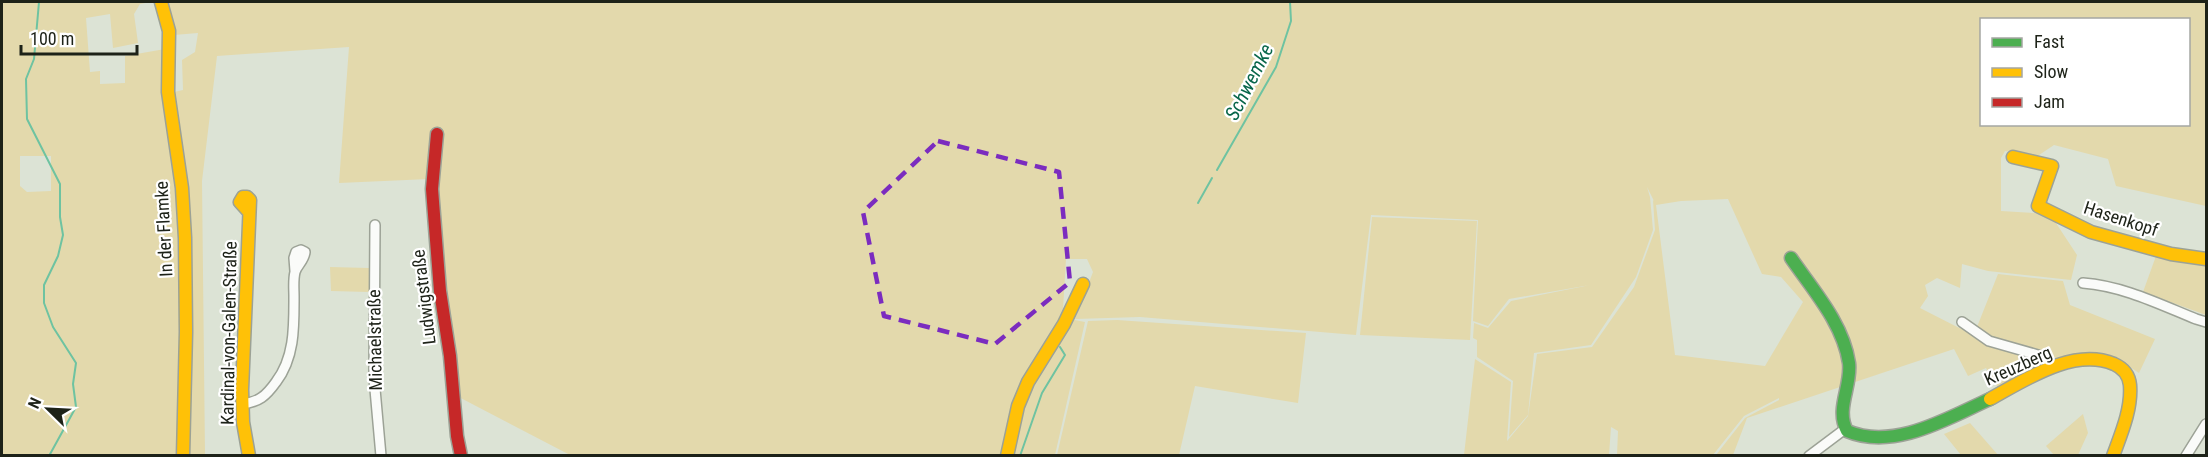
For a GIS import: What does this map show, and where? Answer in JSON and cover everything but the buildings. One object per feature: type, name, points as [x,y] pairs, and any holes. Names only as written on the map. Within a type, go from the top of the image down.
[{"type":"street","name":"In der Flamke","points":[[161,2],[169,30],[168,92],[182,188],[185,238],[186,332],[183,456]]},
{"type":"street","name":"Ludwigstraße","points":[[437,134],[432,189],[440,291],[450,356],[457,442],[461,456]]},
{"type":"street","name":"Hasenkopf","points":[[2013,157],[2052,166],[2038,206],[2091,232],[2171,254],[2206,259]]},
{"type":"street","name":"Kardinal-von-Galen-Straße","points":[[249,212],[242,404],[249,456]]},
{"type":"street","name":"Michaelstraße","points":[[375,225],[373,344],[381,456]]},
{"type":"street","points":[[1791,258],[1840,333],[1849,372],[1841,417],[1845,429],[1809,456]]},
{"type":"street","points":[[242,404],[261,400],[279,378],[286,365],[291,351],[293,332],[295,271]]},
{"type":"street","points":[[2083,283],[2122,290],[2206,322]]},
{"type":"street","points":[[1007,456],[1018,406],[1028,382],[1064,324],[1083,284]]},
{"type":"street","points":[[1962,322],[1989,341],[2041,356],[2055,367]]},
{"type":"street","name":"Kreuzberg","points":[[1845,429],[1871,439],[1921,428],[1968,409],[2055,367],[2076,361],[2100,360],[2112,363],[2126,374],[2130,386],[2113,456]]},
{"type":"street","points":[[2186,456],[2206,424]]},
{"type":"highlighted area","points":[[938,141],[1059,172],[1070,282],[995,344],[884,316],[863,212]]},
{"type":"shaded area","points":[[2,2],[151,2],[140,4],[134,14],[138,43],[113,48],[110,14],[86,18],[90,72],[100,71],[100,84],[125,83],[125,56],[165,49],[179,213],[182,333],[179,455],[2,455]],"holes":[[[20,156],[51,156],[51,191],[27,192],[20,186]]]},
{"type":"shaded area","points":[[166,2],[2206,2],[2206,206],[2116,186],[2108,159],[2054,145],[2036,157],[2005,151],[2001,158],[2001,211],[2050,214],[2077,255],[2071,280],[1988,271],[1962,264],[1960,288],[1937,278],[1925,285],[1928,296],[1920,308],[1973,335],[2040,358],[2044,363],[2043,368],[1998,388],[1986,368],[1968,376],[1954,349],[1747,418],[1733,455],[1716,455],[1745,418],[1779,398],[1744,416],[1713,455],[1617,455],[1618,431],[1611,427],[1609,455],[1464,455],[1475,359],[1511,382],[1507,441],[1528,416],[1537,354],[1592,347],[1634,287],[1655,230],[1654,201],[1647,187],[1653,230],[1636,277],[1591,345],[1534,353],[1528,415],[1509,437],[1513,381],[1477,357],[1477,340],[1473,338],[1474,323],[1488,328],[1511,301],[1590,285],[1509,299],[1488,326],[1473,321],[1478,220],[1371,215],[1356,335],[1140,317],[1075,319],[1093,272],[1087,259],[1066,259],[1063,309],[1059,317],[1085,322],[1055,455],[570,455],[453,394],[429,179],[339,183],[349,47],[217,56],[202,181],[205,455],[185,455],[186,380],[174,92],[183,90],[182,60],[195,52],[198,33],[174,35]],"holes":[[[1728,199],[1762,274],[1781,277],[1803,302],[1765,366],[1675,355],[1656,205],[1681,201]]]},
{"type":"shaded area","points":[[1372,217],[1477,221],[1470,340],[1360,335]]},
{"type":"shaded area","points":[[2156,256],[2206,264],[2206,315],[2143,292]]},
{"type":"shaded area","points":[[330,267],[369,268],[369,292],[331,291]]},
{"type":"shaded area","points":[[1998,274],[2063,281],[2070,305],[2155,339],[2139,373],[2118,359],[2106,355],[2058,361],[2045,351],[1993,338],[1977,327]]},
{"type":"shaded area","points":[[1117,320],[1306,333],[1298,403],[1195,386],[1179,455],[1057,455],[1088,321]]},
{"type":"shaded area","points":[[2083,414],[2088,433],[2078,455],[2054,455],[2046,446]]},
{"type":"shaded area","points":[[1970,423],[1998,455],[1961,455],[1944,434]]},
{"type":"waterway","points":[[39,2],[34,59],[26,79],[27,119],[60,184],[60,217],[63,235],[58,256],[44,285],[44,303],[53,327],[76,363],[73,384],[76,407],[49,456]]},
{"type":"waterway","name":"Schwemke","points":[[1217,170],[1276,67],[1291,21],[1290,2]]},
{"type":"waterway","name":"Schwemke","points":[[1198,203],[1212,178]]},
{"type":"waterway","name":"Schwemke","points":[[1020,456],[1042,393],[1065,355],[1060,347]]},
{"type":"traffic: fast","points":[[1791,258],[1834,321],[1846,348],[1849,372],[1843,414],[1847,431],[1865,436],[1902,435],[1939,423],[1990,399]]},
{"type":"traffic: slow","points":[[161,2],[169,31],[168,92],[182,188],[185,238],[186,332],[183,456]]},
{"type":"traffic: slow","points":[[2013,157],[2052,166],[2038,206],[2091,232],[2171,254],[2206,259]]},
{"type":"traffic: slow","points":[[249,212],[240,202],[243,197],[250,200],[242,390],[243,422],[249,456]]},
{"type":"traffic: slow","points":[[1007,456],[1018,406],[1028,382],[1064,324],[1083,284]]},
{"type":"traffic: slow","points":[[1990,399],[2034,375],[2066,363],[2098,360],[2114,364],[2127,375],[2130,394],[2125,421],[2113,456]]},
{"type":"traffic: jam","points":[[437,134],[432,189],[440,291],[461,456]]}]
